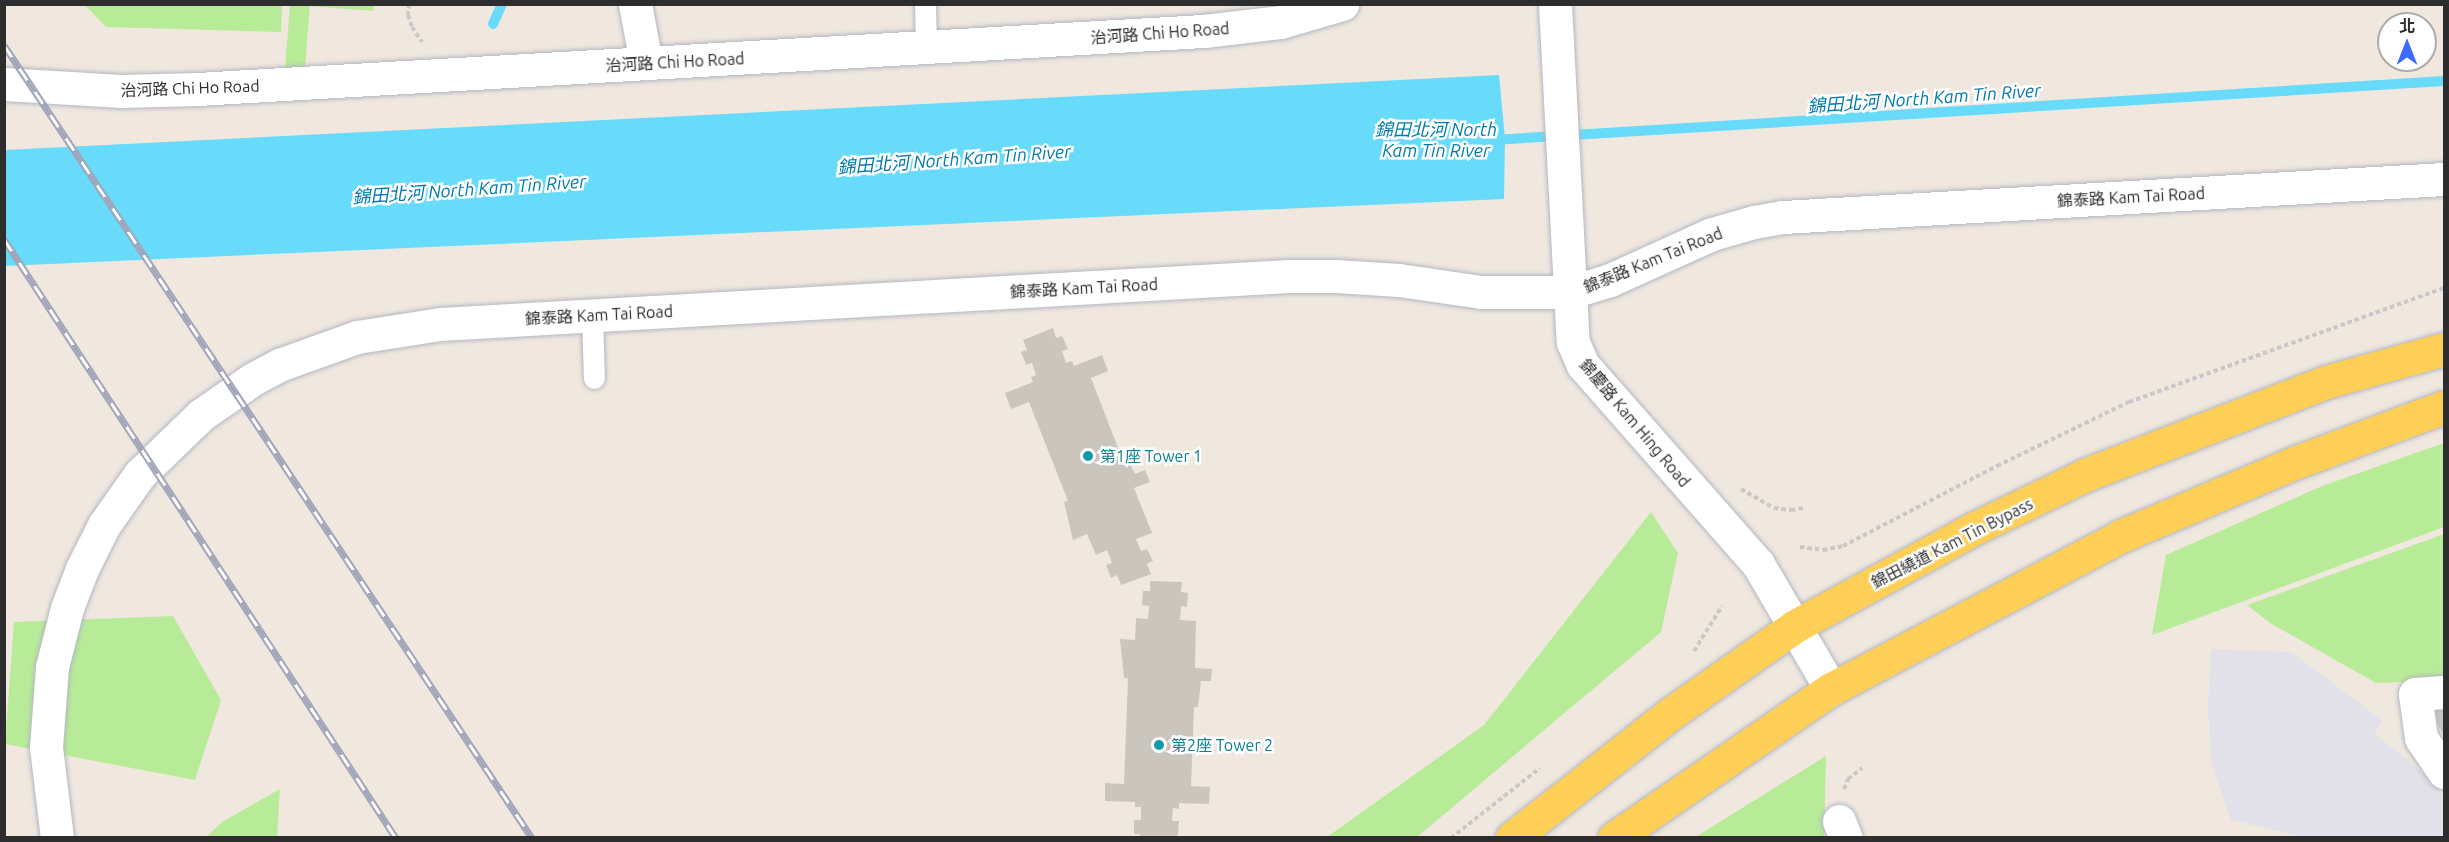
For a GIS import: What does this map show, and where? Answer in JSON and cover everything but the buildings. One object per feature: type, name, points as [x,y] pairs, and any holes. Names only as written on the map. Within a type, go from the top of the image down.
[{"type":"main road","name":"錦田繞道 Kam Tin Bypass","points":[[1512,837],[1670,714],[1795,626],[1975,528],[2085,475],[2326,382],[2445,349]]},
{"type":"main road","points":[[1614,837],[1831,689],[2121,536],[2294,462],[2445,407]]},
{"type":"street","points":[[635,4],[646,63]]},
{"type":"street","name":"治河路 Chi Ho Road","points":[[4,84],[62,90],[175,90],[926,47],[1248,27],[1310,15],[1342,4]]},
{"type":"street","name":"錦慶路 Kam Hing Road","points":[[1555,4],[1573,342],[1583,365],[1758,564],[1831,689]]},
{"type":"street","name":"錦泰路 Kam Tai Road","points":[[57,837],[48,776],[46,729],[52,667],[64,619],[82,569],[104,525],[140,474],[165,447],[201,415],[253,379],[333,344],[405,328],[1289,276],[1399,280],[1481,292],[1571,292],[1610,280],[1712,234],[1754,222],[1783,217],[2445,179]]},
{"type":"street","points":[[2445,692],[2415,694],[2421,738],[2445,772]]},
{"type":"lane","points":[[925,4],[926,47]]},
{"type":"lane","points":[[592,316],[594,378]]},
{"type":"path","points":[[1800,547],[1823,550],[1843,546],[1997,466],[2129,402],[2445,288]]},
{"type":"path","points":[[1742,489],[1774,508],[1791,510],[1803,508]]},
{"type":"path","points":[[1844,818],[1844,788],[1848,778],[1862,768]]},
{"type":"shaded area","points":[[2211,649],[2291,652],[2383,721],[2374,733],[2430,779],[2444,797],[2443,837],[2294,837],[2295,835],[2231,820],[2211,763],[2208,706]]},
{"type":"green space","points":[[85,5],[282,5],[281,32],[106,27]]},
{"type":"green space","points":[[290,5],[374,5],[373,11],[310,6],[304,78],[284,80]]},
{"type":"green space","points":[[2444,443],[2444,527],[2152,635],[2166,555],[2322,486]]},
{"type":"green space","points":[[1651,512],[1678,553],[1661,632],[1417,837],[1327,837],[1484,725]]},
{"type":"green space","points":[[2444,534],[2444,680],[2376,683],[2270,623],[2247,605]]},
{"type":"green space","points":[[173,616],[221,700],[195,780],[5,744],[14,622]]},
{"type":"green space","points":[[1826,756],[1824,837],[1696,838],[1697,836]]},
{"type":"green space","points":[[280,789],[277,837],[206,837],[222,822]]},
{"type":"water","name":"錦田北河 North Kam Tin River","points":[[1499,75],[1505,139],[1504,199],[5,266],[5,150]]},
{"type":"waterway","points":[[493,24],[502,4]]},
{"type":"waterway","name":"錦田北河 North Kam Tin River","points":[[1493,140],[2444,81]]},
{"type":"railway","points":[[4,45],[532,838]]},
{"type":"railway","points":[[4,239],[396,838]]},
{"type":"place","name":"第1座 Tower 1","points":[[1088,456]]},
{"type":"place","name":"第2座 Tower 2","points":[[1159,745]]}]
